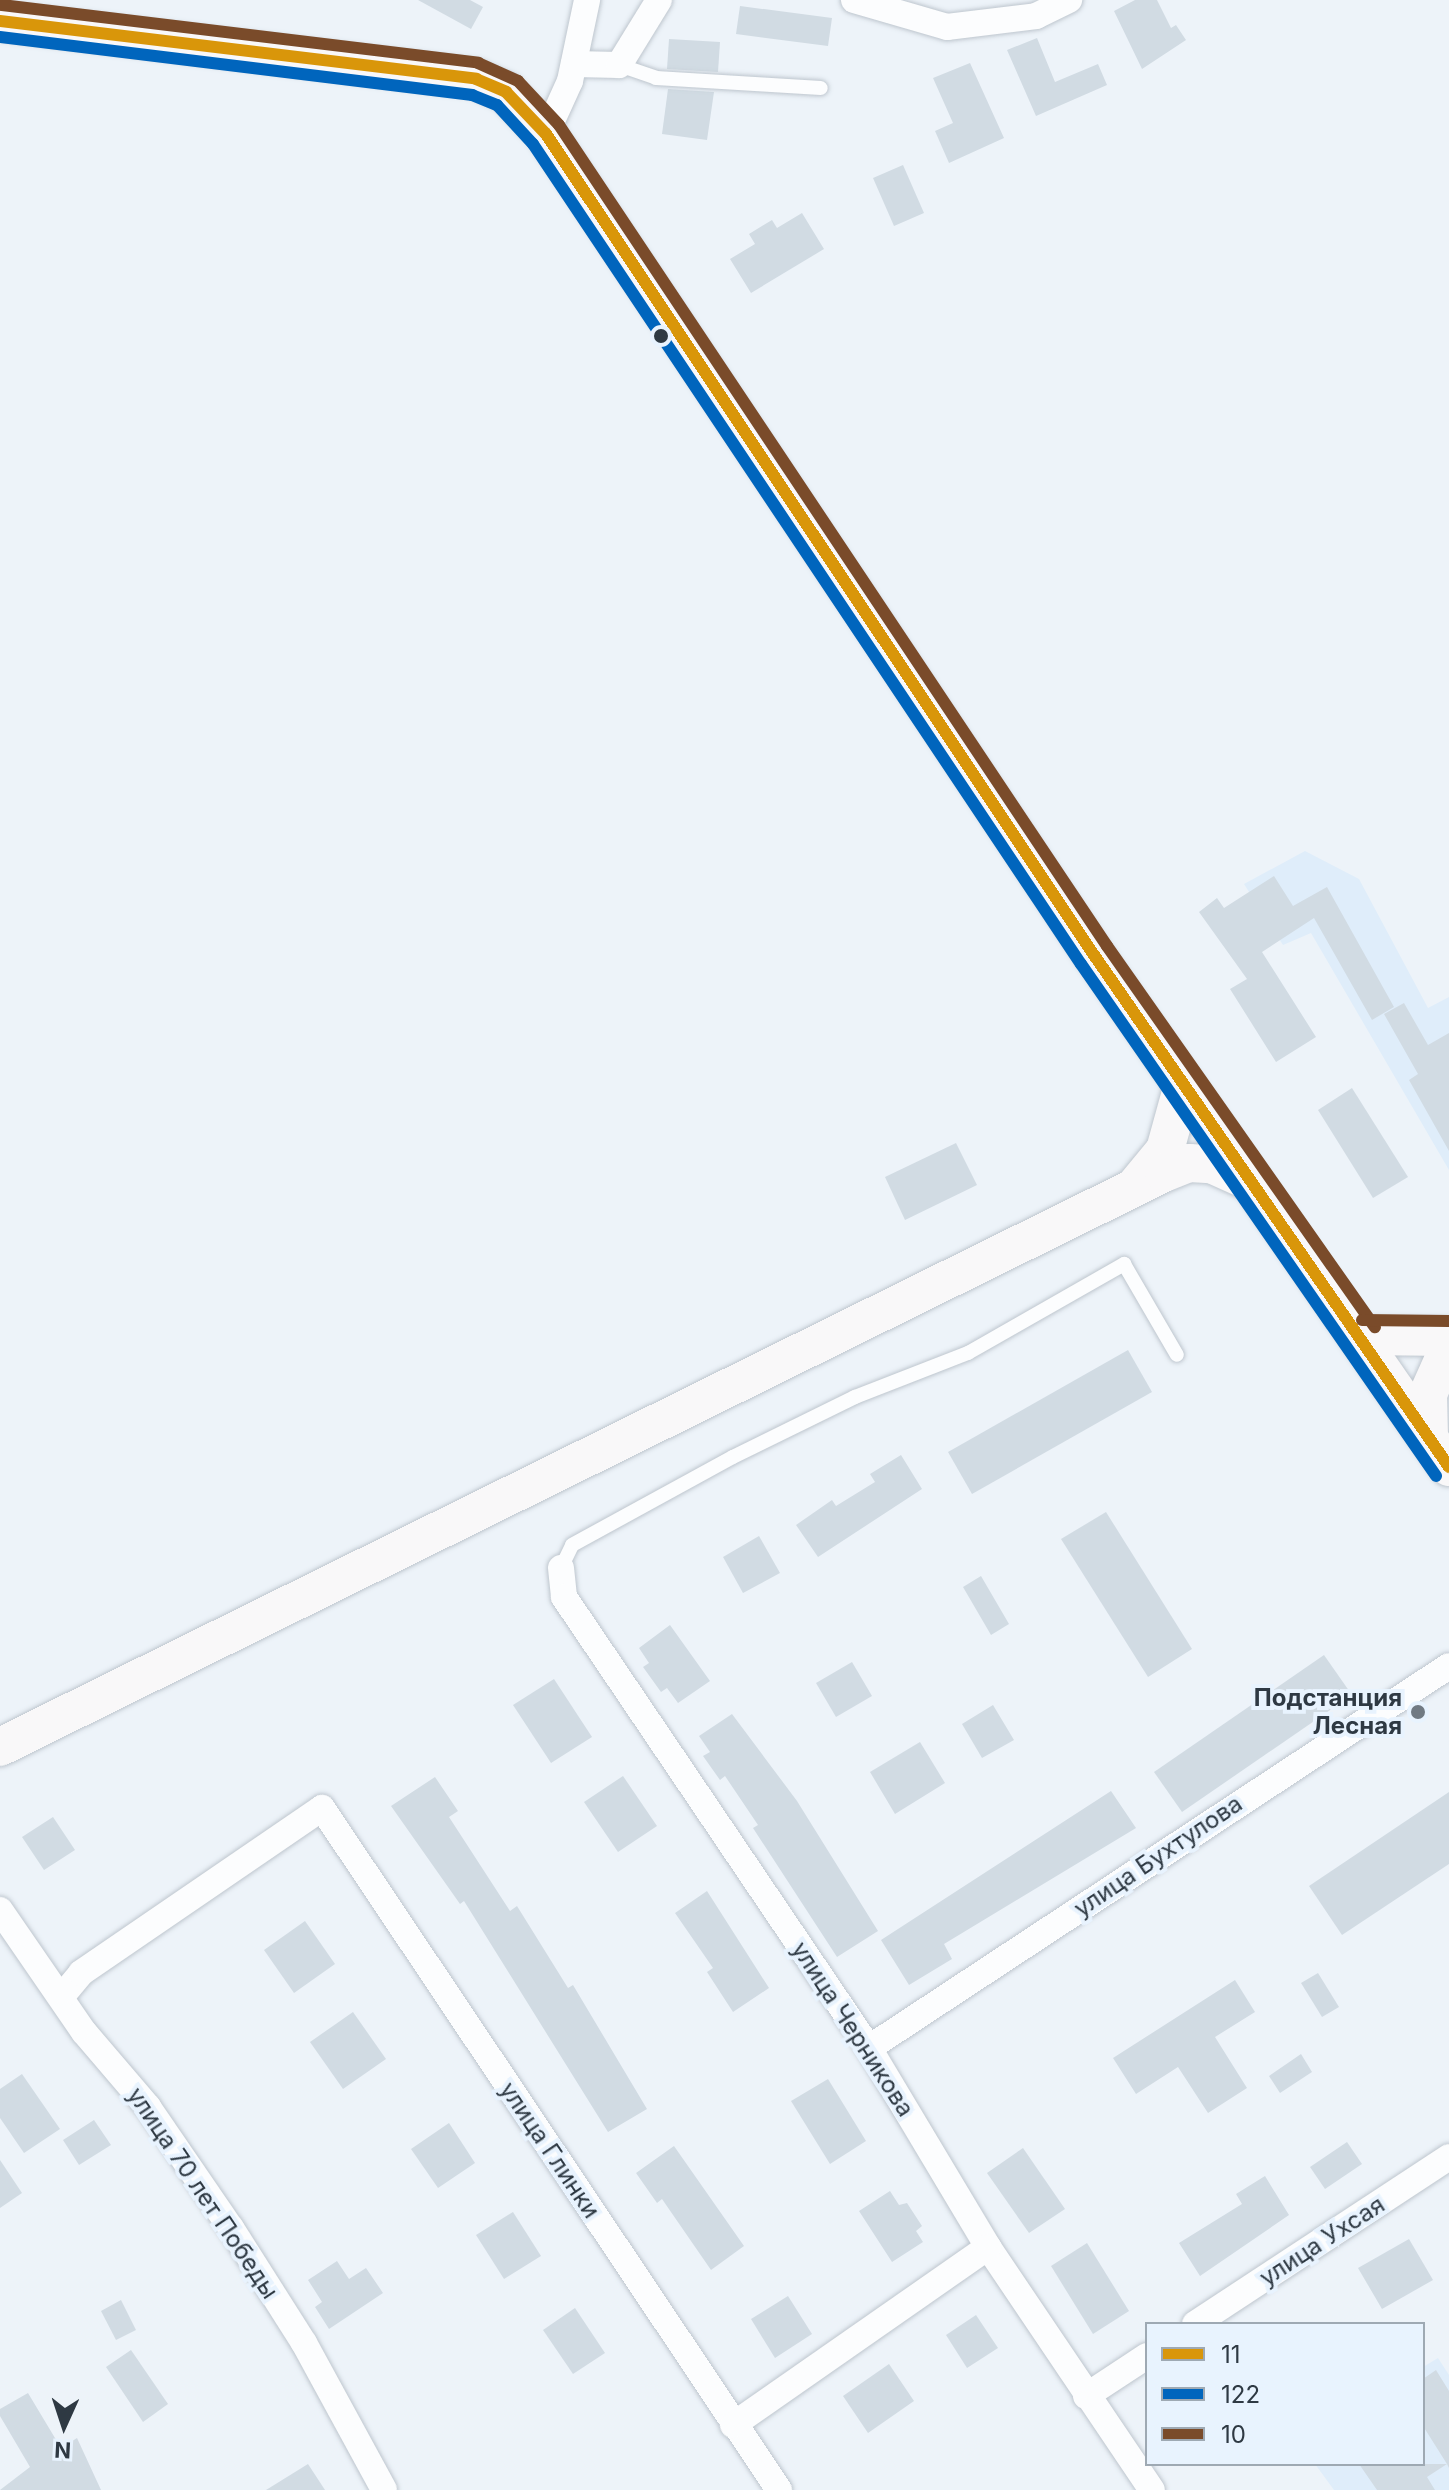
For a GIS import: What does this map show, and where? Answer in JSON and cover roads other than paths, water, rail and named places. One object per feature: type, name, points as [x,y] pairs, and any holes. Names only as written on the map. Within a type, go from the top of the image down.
[{"type":"street","points":[[546,134],[574,64],[587,0]]},
{"type":"street","points":[[574,64],[619,65],[659,0]]},
{"type":"street","points":[[854,0],[947,27],[1036,16],[1069,0]]},
{"type":"street","points":[[0,21],[476,79],[506,92],[546,134],[1183,1085],[1362,1336],[1439,1452]]},
{"type":"street","points":[[1134,1187],[1165,1150],[1183,1085]]},
{"type":"street","points":[[0,1747],[1134,1187],[1189,1163],[1228,1168],[1249,1181]]},
{"type":"street","points":[[1362,1336],[1396,1340],[1449,1337]]},
{"type":"street","points":[[1439,1452],[1428,1394],[1449,1347]]},
{"type":"street","name":"улица Черникова","points":[[561,1568],[564,1597],[869,2048],[988,2247],[1152,2490]]},
{"type":"street","name":"улица Бухтулова","points":[[869,2048],[1449,1666]]},
{"type":"street","name":"улица Глинки","points":[[62,1996],[81,1973],[322,1808],[779,2490]]},
{"type":"street","name":"улица 70 лет Победы","points":[[0,1910],[84,2032],[148,2107],[231,2228],[304,2343],[384,2490]]},
{"type":"street","name":"улица Ухсая","points":[[1198,2322],[1449,2157]]},
{"type":"street","points":[[733,2425],[988,2247]]},
{"type":"street","points":[[1086,2396],[1145,2357]]},
{"type":"lane","points":[[619,65],[656,78],[821,88]]},
{"type":"lane","points":[[561,1568],[572,1545],[733,1457],[855,1397],[968,1353],[1124,1264],[1177,1355]]},
{"type":"place","name":"Подстанция Лесная","points":[[1418,1712]]}]
